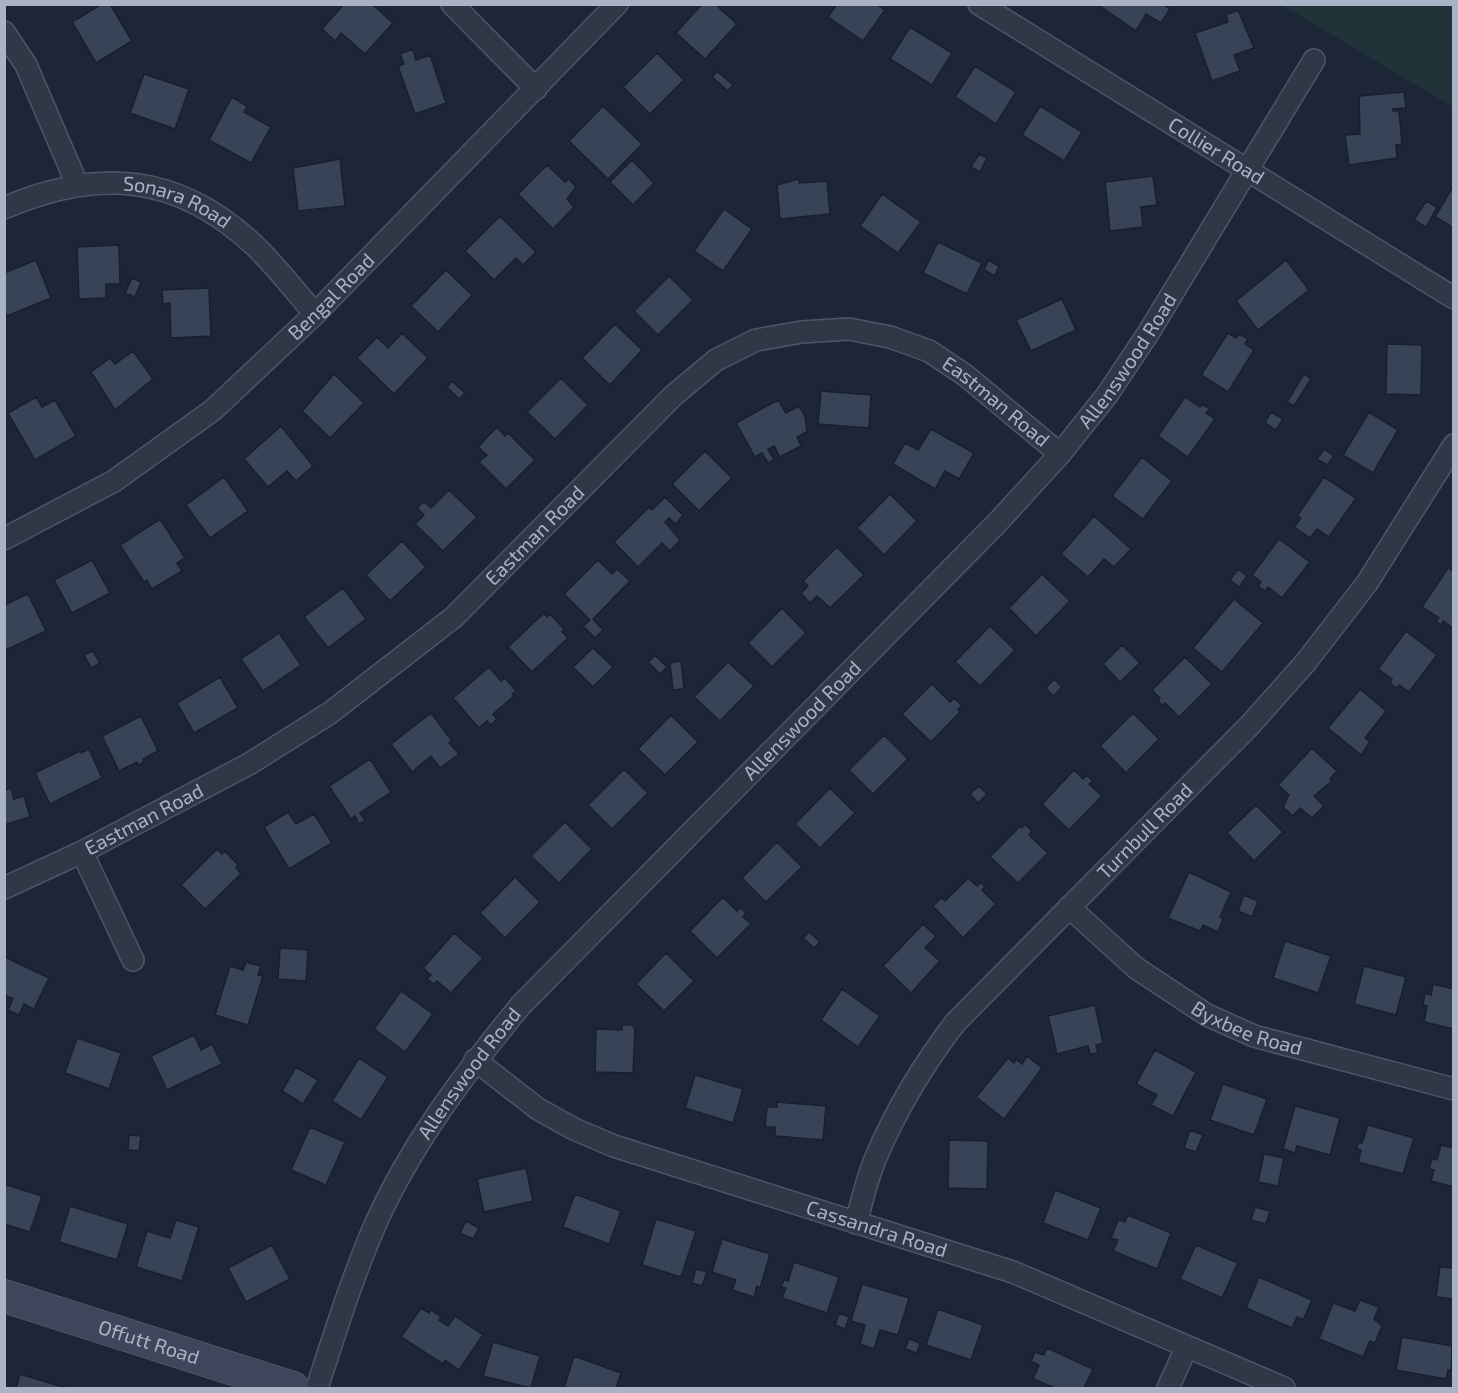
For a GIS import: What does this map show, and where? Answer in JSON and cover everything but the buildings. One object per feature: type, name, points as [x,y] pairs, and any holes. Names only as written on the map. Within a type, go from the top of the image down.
[{"type":"street","points":[[452,4],[536,89]]},
{"type":"street","name":"Bengal Road","points":[[4,539],[114,481],[166,446],[213,410],[315,314],[617,4]]},
{"type":"street","name":"Collier Road","points":[[980,4],[1454,298]]},
{"type":"street","points":[[4,32],[26,65],[77,184]]},
{"type":"street","name":"Allenswood Road","points":[[317,1389],[354,1275],[376,1223],[438,1111],[475,1060],[521,1005],[997,523],[1060,454],[1107,395],[1149,332],[1314,60]]},
{"type":"street","name":"Sonara Road","points":[[4,208],[35,195],[77,184],[117,181],[151,187],[187,198],[223,220],[254,245],[315,314]]},
{"type":"street","name":"Eastman Road","points":[[4,888],[82,852],[249,764],[330,713],[454,617],[674,395],[716,360],[756,340],[802,332],[849,329],[890,337],[929,351],[965,375],[1060,454]]},
{"type":"street","name":"Turnbull Road","points":[[856,1223],[875,1159],[918,1073],[955,1023],[1250,725],[1306,662],[1367,583],[1454,445]]},
{"type":"street","points":[[82,852],[133,960]]},
{"type":"street","name":"Byxbee Road","points":[[1069,907],[1136,968],[1207,1015],[1272,1042],[1454,1089]]},
{"type":"street","name":"Cassandra Road","points":[[475,1060],[538,1109],[574,1129],[614,1146],[1013,1272],[1076,1297],[1186,1348],[1284,1389]]},
{"type":"street","name":"Offutt Road","points":[[4,1296],[293,1389]]},
{"type":"street","points":[[1168,1389],[1186,1348]]},
{"type":"green space","points":[[1282,5],[1453,5],[1453,107]]}]
